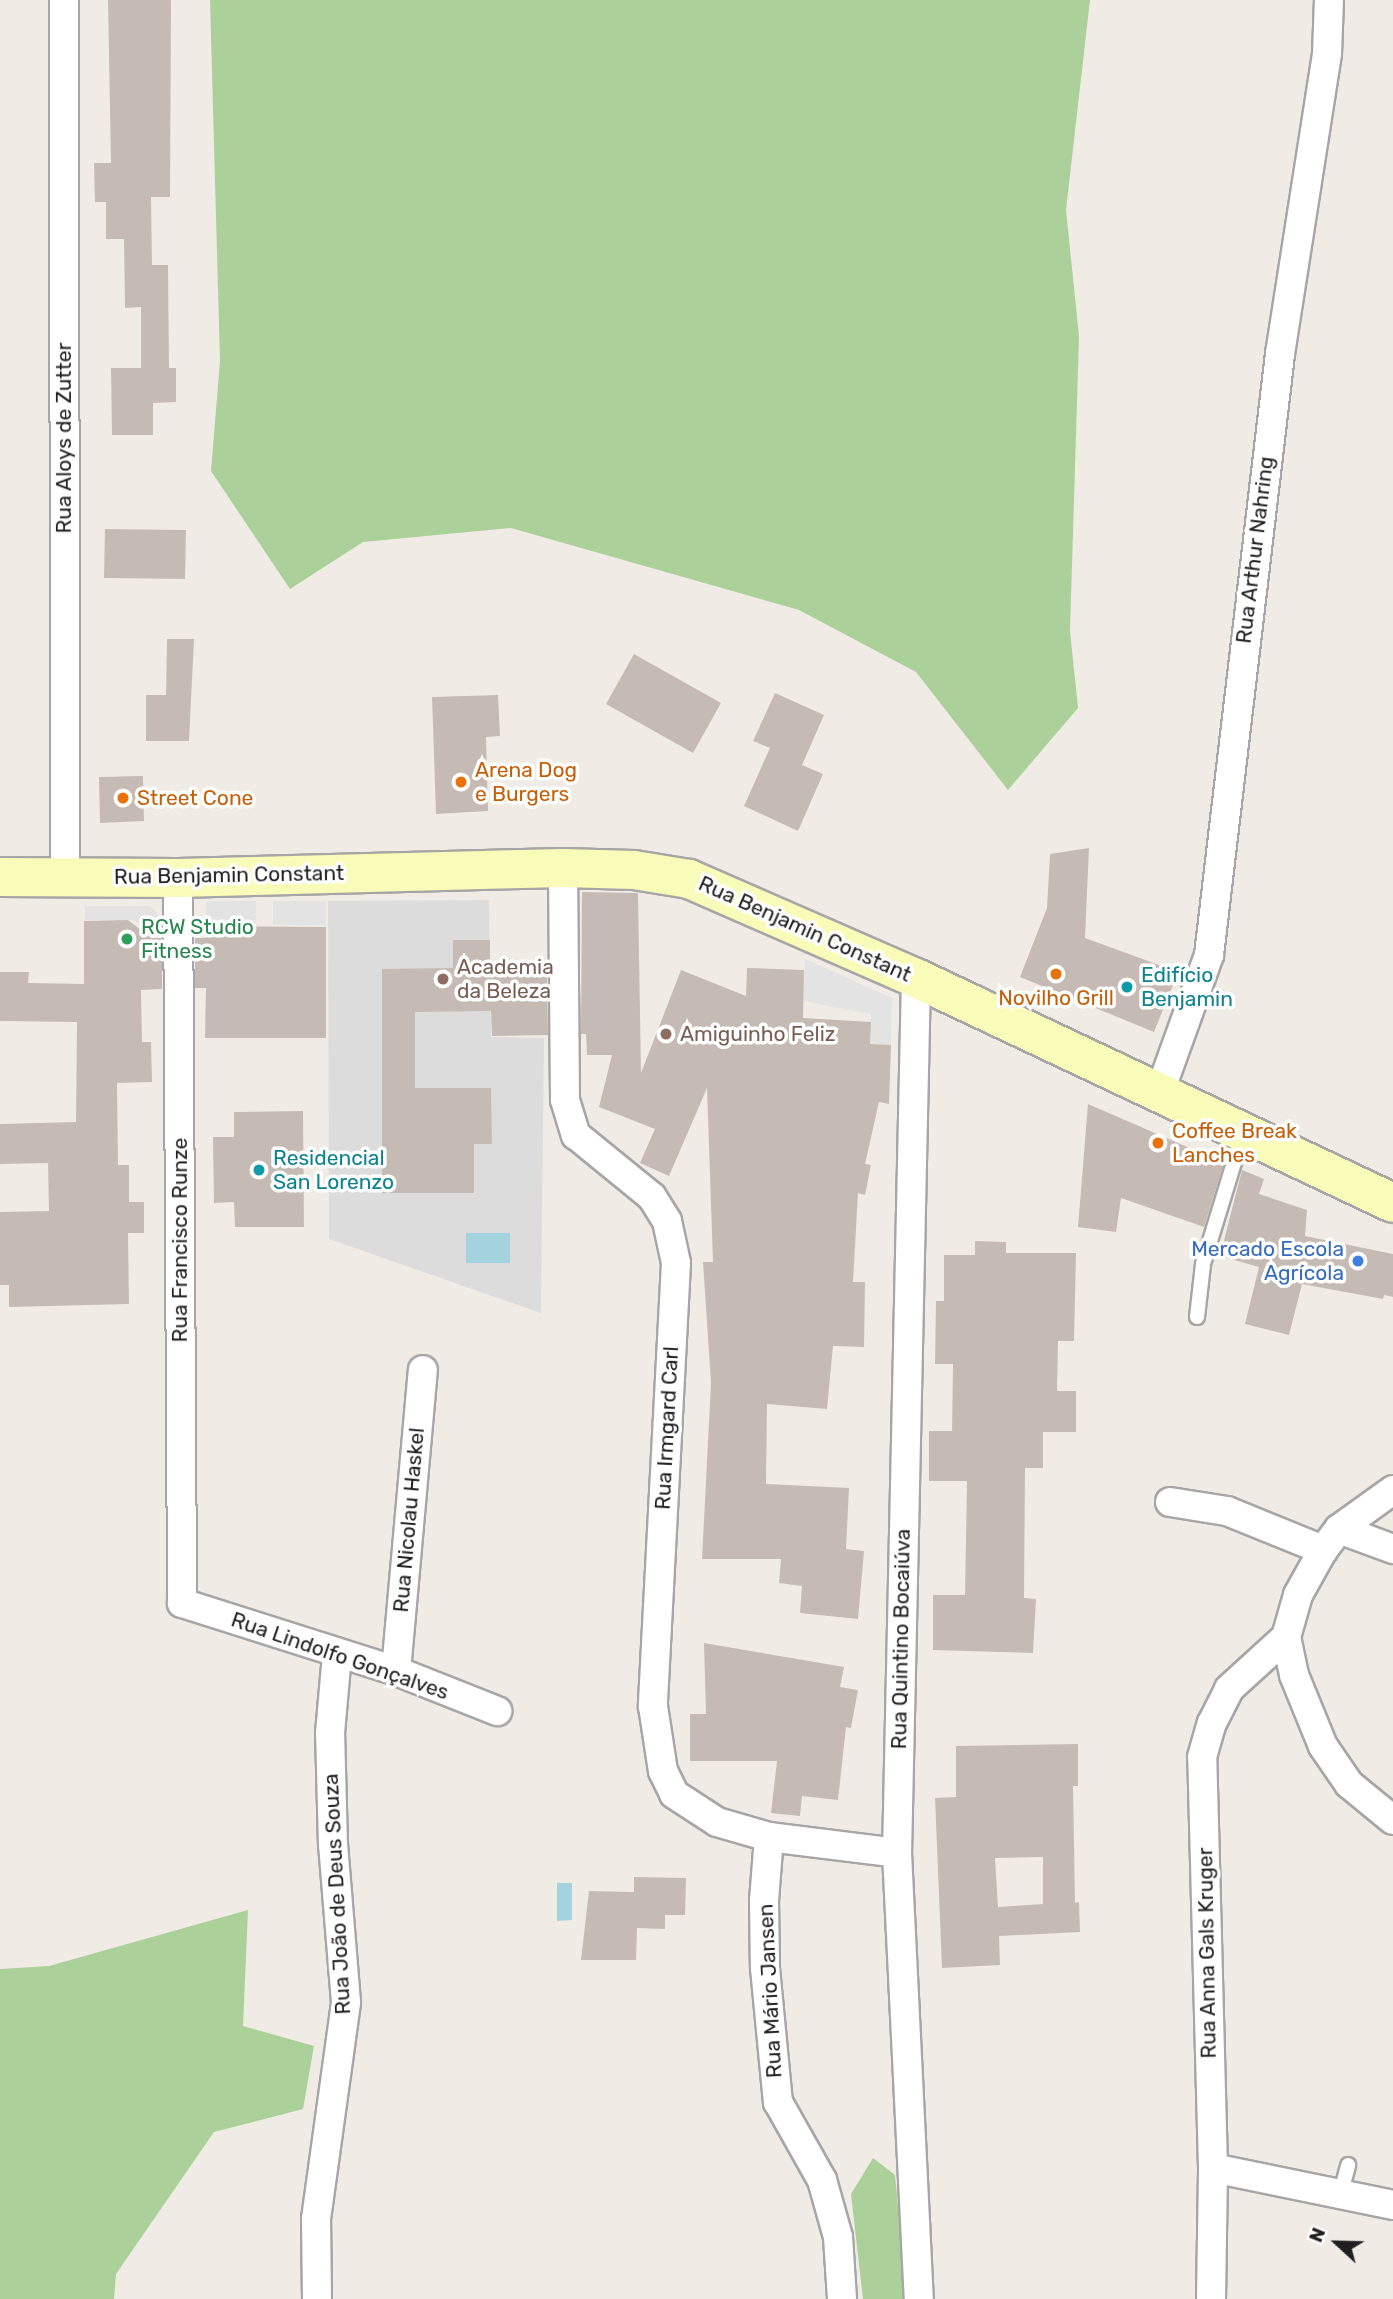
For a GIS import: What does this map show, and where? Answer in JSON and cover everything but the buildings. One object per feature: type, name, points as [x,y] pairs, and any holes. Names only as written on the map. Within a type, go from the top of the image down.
[{"type":"main road","name":"Rua Benjamin Constant","points":[[0,877],[178,878],[563,868],[634,870],[689,879],[916,978],[1393,1203]]},
{"type":"street","name":"Rua Aloys de Zutter","points":[[64,0],[65,877]]},
{"type":"street","name":"Rua Arthur Nahring","points":[[1159,1094],[1209,955],[1280,354],[1327,54],[1329,0]]},
{"type":"street","name":"Rua Irmgard Carl","points":[[563,868],[565,1100],[576,1135],[652,1197],[667,1221],[676,1263],[653,1706],[663,1771],[674,1794],[717,1822],[769,1838],[897,1853]]},
{"type":"street","name":"Rua Francisco Runze","points":[[178,878],[182,1603]]},
{"type":"street","name":"Rua Quintino Bocaiúva","points":[[916,978],[897,1853],[919,2299]]},
{"type":"street","name":"Rua Nicolau Haskel","points":[[396,1671],[423,1370]]},
{"type":"street","points":[[1393,1490],[1331,1539],[1298,1595],[1286,1637],[1294,1675],[1323,1746],[1349,1784],[1393,1820]]},
{"type":"street","points":[[1170,1502],[1227,1511],[1331,1539],[1393,1549]]},
{"type":"street","name":"Rua Lindolfo Gonçalves","points":[[182,1603],[337,1655],[396,1671],[497,1711]]},
{"type":"street","name":"Rua Anna Gals Kruger","points":[[1211,2299],[1213,2168],[1202,1757],[1212,1723],[1229,1689],[1286,1637]]},
{"type":"street","name":"Rua João de Deus Souza","points":[[317,2299],[316,2219],[346,2002],[332,1832],[330,1733],[337,1655]]},
{"type":"street","name":"Rua Mário Jansen","points":[[769,1838],[764,1899],[765,1968],[778,2102],[822,2180],[838,2237],[842,2299]]},
{"type":"street","points":[[1213,2168],[1341,2192],[1393,2205]]},
{"type":"lane","points":[[1197,1317],[1203,1264],[1243,1133]]},
{"type":"lane","points":[[1341,2192],[1348,2165]]},
{"type":"shaded area","points":[[489,900],[491,1037],[544,1038],[541,1313],[329,1239],[328,901]]},
{"type":"shaded area","points":[[206,901],[256,901],[256,925],[206,924]]},
{"type":"shaded area","points":[[273,901],[326,901],[326,925],[273,925]]},
{"type":"shaded area","points":[[85,906],[150,906],[159,915],[159,933],[151,934],[134,920],[85,920]]},
{"type":"shaded area","points":[[805,959],[892,998],[891,1045],[870,1044],[871,1014],[803,1001]]},
{"type":"green space","points":[[210,0],[1090,0],[1066,210],[1079,336],[1070,631],[1078,708],[1008,790],[916,672],[799,610],[511,528],[363,542],[290,589],[211,471],[220,361]]},
{"type":"green space","points":[[248,1910],[243,2026],[314,2046],[303,2109],[214,2132],[116,2274],[114,2299],[0,2299],[0,1969],[49,1966]]},
{"type":"green space","points":[[873,2158],[895,2175],[907,2299],[863,2299],[851,2194]]},
{"type":"water","points":[[466,1233],[510,1233],[510,1263],[466,1263]]},
{"type":"water","points":[[557,1883],[572,1883],[572,1920],[557,1921]]},
{"type":"place","name":"Arena Dog e Burgers","points":[[461,782]]},
{"type":"place","name":"Street Cone","points":[[123,798]]},
{"type":"place","name":"RCW Studio Fitness","points":[[127,939]]},
{"type":"place","name":"Novilho Grill","points":[[1056,974]]},
{"type":"place","name":"Academia da Beleza","points":[[443,979]]},
{"type":"place","name":"Edifício Benjamin","points":[[1127,987]]},
{"type":"place","name":"Amiguinho Feliz","points":[[666,1034]]},
{"type":"place","name":"Coffee Break Lanches","points":[[1158,1143]]},
{"type":"place","name":"Residencial San Lorenzo","points":[[259,1170]]},
{"type":"place","name":"Mercado Escola Agrícola","points":[[1358,1261]]}]
